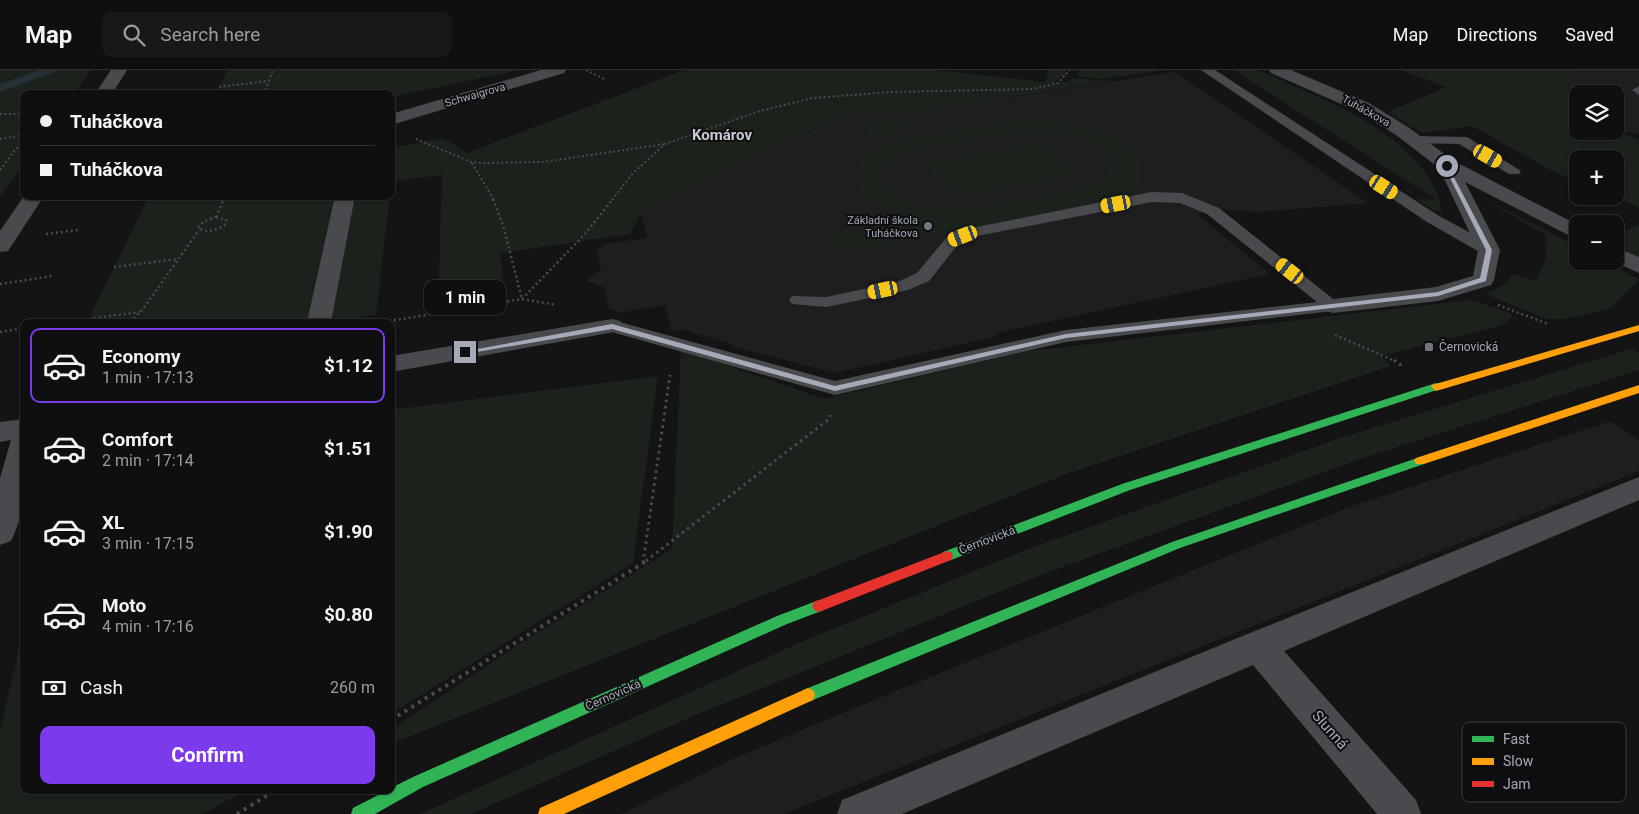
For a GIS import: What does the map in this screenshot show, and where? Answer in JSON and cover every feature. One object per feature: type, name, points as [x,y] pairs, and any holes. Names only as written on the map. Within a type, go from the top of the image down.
[{"type":"main road","name":"Černovická","points":[[359,814],[418,782],[782,620],[1126,487],[1409,395],[1639,328]]},
{"type":"main road","points":[[546,814],[813,693],[1176,545],[1468,445],[1639,389]]},
{"type":"street","points":[[106,90],[119,70]]},
{"type":"street","name":"Schwaigrova","points":[[395,119],[558,70]]},
{"type":"street","name":"Tuháčkova","points":[[1277,70],[1363,107],[1414,140],[1447,166],[1569,229]]},
{"type":"street","name":"Tuháčkova","points":[[1447,166],[1489,250]]},
{"type":"street","points":[[0,246],[31,200]]},
{"type":"street","points":[[320,319],[344,200]]},
{"type":"street","points":[[1333,306],[1438,294],[1483,280],[1489,250]]},
{"type":"street","points":[[1624,258],[1639,266]]},
{"type":"street","points":[[395,363],[612,326]]},
{"type":"street","points":[[0,432],[20,429]]},
{"type":"street","points":[[0,533],[20,457]]},
{"type":"street","points":[[856,814],[1258,645],[1639,488]]},
{"type":"street","name":"Slunná","points":[[1258,645],[1402,814]]},
{"type":"lane","points":[[1207,70],[1433,219],[1489,250]]},
{"type":"lane","points":[[1414,140],[1462,140],[1514,171]]},
{"type":"lane","points":[[798,300],[826,302],[902,286],[924,277],[953,240],[973,232],[1152,197],[1182,198],[1213,211],[1333,306]]},
{"type":"lane","points":[[612,326],[835,388],[1066,336],[1333,306]]},
{"type":"path","points":[[265,90],[273,70]]},
{"type":"path","points":[[586,70],[604,79]]},
{"type":"path","points":[[412,135],[419,141],[471,162],[552,161],[665,144],[760,111],[813,98],[854,94],[1027,90],[1046,87],[1063,81],[1070,70]]},
{"type":"path","points":[[219,86],[268,81]]},
{"type":"path","points":[[0,114],[20,114]]},
{"type":"path","points":[[0,138],[20,136]]},
{"type":"path","points":[[0,170],[20,142]]},
{"type":"path","points":[[522,299],[585,234],[632,174],[665,144]]},
{"type":"path","points":[[471,162],[494,200],[504,225],[522,299]]},
{"type":"path","points":[[216,217],[222,200]]},
{"type":"path","points":[[133,319],[199,230],[198,226],[216,217],[226,220],[226,224],[211,231],[199,230]]},
{"type":"path","points":[[44,234],[78,230]]},
{"type":"path","points":[[114,268],[178,259]]},
{"type":"path","points":[[0,284],[52,276]]},
{"type":"path","points":[[1456,288],[1554,326]]},
{"type":"path","points":[[395,320],[522,299],[560,306]]},
{"type":"path","points":[[89,319],[140,312]]},
{"type":"path","points":[[0,332],[20,329]]},
{"type":"path","points":[[1331,334],[1392,360],[1408,371]]},
{"type":"path","points":[[645,562],[670,375]]},
{"type":"path","points":[[395,718],[645,562],[829,419],[835,388]]},
{"type":"path","points":[[237,814],[270,794]]},
{"type":"shaded area","points":[[0,70],[91,70],[77,90],[20,90],[20,169],[0,196]]},
{"type":"shaded area","points":[[40,70],[60,70],[0,92],[0,84]]},
{"type":"shaded area","points":[[227,70],[519,70],[395,96],[395,90],[218,90]]},
{"type":"shaded area","points":[[684,70],[935,70],[1045,82],[1048,70],[1067,70],[1066,74],[1055,82],[1068,82],[1073,78],[1113,81],[917,112],[852,111],[641,213],[630,234],[501,253],[504,295],[438,305],[442,175],[395,181],[395,147],[443,138],[467,153]]},
{"type":"shaded area","points":[[1079,70],[1164,70],[1100,79],[1077,76]]},
{"type":"shaded area","points":[[1233,70],[1256,70],[1269,75],[1336,105],[1383,133],[1405,149],[1422,168],[1435,189],[1442,212],[1433,210],[1416,199],[1437,200]]},
{"type":"shaded area","points":[[1400,70],[1580,70],[1563,87],[1569,89],[1569,140],[1624,140],[1624,133],[1639,140],[1639,208],[1624,201],[1624,150],[1569,150],[1569,177],[1556,173],[1472,126],[1422,133],[1388,112],[1446,87]]},
{"type":"shaded area","points":[[1580,70],[1639,70],[1639,135],[1624,131],[1624,85],[1569,85],[1569,89],[1562,87]]},
{"type":"shaded area","name":"Základní škola Tuháčkova","points":[[1175,72],[1368,203],[1257,212],[1222,209],[1197,214],[1270,274],[996,333],[999,336],[835,373],[734,347],[732,344],[681,329],[672,332],[665,305],[619,313],[609,309],[604,287],[586,281],[601,269],[597,250],[605,244],[647,238],[641,213],[852,111],[917,112]]},
{"type":"shaded area","points":[[864,114],[876,118],[910,117],[910,121],[902,130],[894,135],[871,140],[866,124],[854,119]]},
{"type":"shaded area","points":[[1039,118],[1091,127],[1127,143],[1138,154],[1142,169],[1137,186],[1146,194],[838,254],[825,235],[904,219],[871,203],[860,193],[856,185],[855,177],[858,163],[863,156],[878,146],[893,140],[909,137],[990,123]],"holes":[[[1033,132],[1066,134],[1096,146],[1111,162],[1107,175],[1091,184],[1024,198],[999,203],[950,207],[928,206],[910,201],[900,195],[886,182],[886,169],[897,158],[910,151]]]},
{"type":"shaded area","points":[[1044,141],[1082,174],[955,198],[922,162]]},
{"type":"shaded area","points":[[1480,197],[1569,242],[1569,270],[1622,270],[1639,280],[1609,309],[1564,319],[1547,319],[1485,294],[1505,284],[1513,274],[1536,281],[1546,258],[1545,234]]},
{"type":"shaded area","points":[[147,200],[390,200],[376,315],[352,319],[88,319]]},
{"type":"shaded area","points":[[1639,225],[1639,258],[1624,250],[1624,231]]},
{"type":"shaded area","points":[[1471,300],[1513,314],[1506,324],[1381,356],[1391,366],[1069,473],[395,742],[395,727],[513,648],[672,549],[681,349],[824,399],[1029,351]]},
{"type":"shaded area","points":[[1631,349],[1639,353],[1639,370],[1363,458],[1046,573],[691,717],[471,814],[420,814],[806,640],[1028,549],[1343,437]]},
{"type":"shaded area","points":[[658,376],[633,563],[395,712],[395,409]]},
{"type":"shaded area","points":[[1611,421],[1639,440],[1639,471],[784,814],[621,814],[735,758],[1349,507]]},
{"type":"shaded area","points":[[20,644],[20,794],[240,794],[202,814],[0,814],[0,731]]},
{"type":"traffic: fast","points":[[947,556],[1126,487],[1436,387]]},
{"type":"traffic: fast","points":[[808,695],[1176,545],[1420,461]]},
{"type":"traffic: fast","points":[[359,814],[418,782],[782,620],[819,606]]},
{"type":"traffic: slow","points":[[1436,387],[1639,328]]},
{"type":"traffic: slow","points":[[1420,461],[1639,389]]},
{"type":"traffic: slow","points":[[546,814],[808,695]]},
{"type":"traffic: jam","points":[[819,606],[947,556]]},
{"type":"place","name":"Základní škola Tuháčkova","points":[[928,226]]},
{"type":"place","name":"Černovická","points":[[1429,347]]},
{"type":"district","name":"Komárov","points":[[722,135]]},
{"type":"route","points":[[465,352],[612,326],[835,388],[1066,336],[1438,294],[1483,280],[1489,250],[1447,166]]}]
